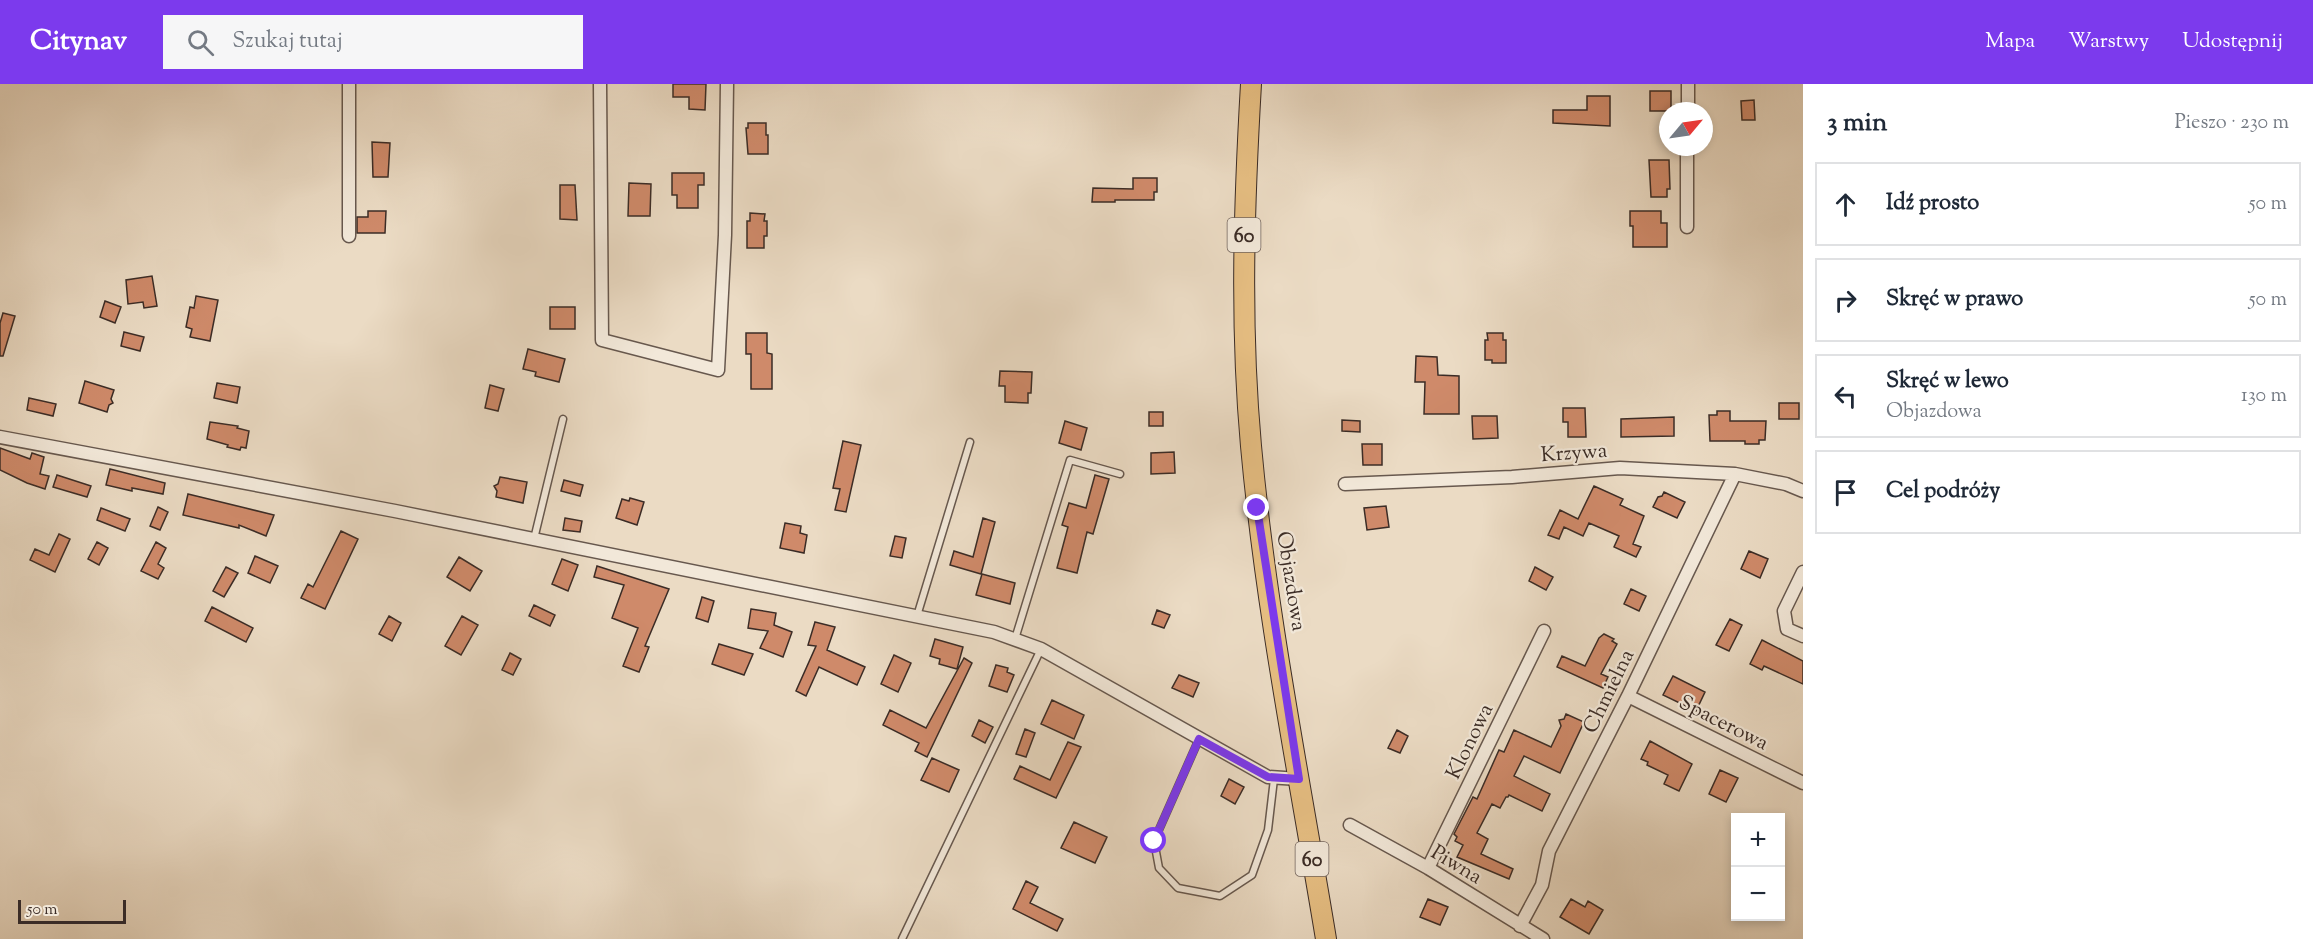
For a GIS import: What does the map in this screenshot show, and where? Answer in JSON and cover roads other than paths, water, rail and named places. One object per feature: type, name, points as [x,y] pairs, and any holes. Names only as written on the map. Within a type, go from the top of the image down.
[{"type":"main road","name":"Objazdowa","points":[[1251,84],[1245,198],[1244,319],[1253,465],[1264,564],[1326,939]]},
{"type":"street","points":[[349,84],[349,236]]},
{"type":"street","points":[[600,84],[602,340],[718,370],[725,235],[727,84]]},
{"type":"street","points":[[1688,84],[1688,102]]},
{"type":"street","points":[[1687,156],[1687,227]]},
{"type":"street","points":[[0,437],[534,539],[994,632],[1041,649],[1274,779],[1299,779]]},
{"type":"street","name":"Krzywa","points":[[1345,484],[1512,477],[1620,468],[1735,474],[1786,484],[1803,491]]},
{"type":"street","name":"Chmielna","points":[[1520,926],[1542,885],[1549,850],[1628,696],[1735,474]]},
{"type":"street","points":[[1803,572],[1784,611],[1787,629],[1803,636]]},
{"type":"street","name":"Klonowa","points":[[1428,868],[1544,631]]},
{"type":"street","name":"Spacerowa","points":[[1628,696],[1803,783]]},
{"type":"street","name":"Piwna","points":[[1350,825],[1428,868],[1543,939]]},
{"type":"lane","points":[[534,539],[563,419]]},
{"type":"lane","points":[[917,616],[970,442]]},
{"type":"lane","points":[[1015,640],[1070,460],[1120,474]]},
{"type":"lane","points":[[902,939],[1041,649]]},
{"type":"lane","points":[[1199,739],[1154,841],[1159,868],[1178,888],[1220,896],[1251,874],[1268,830],[1274,779]]}]
